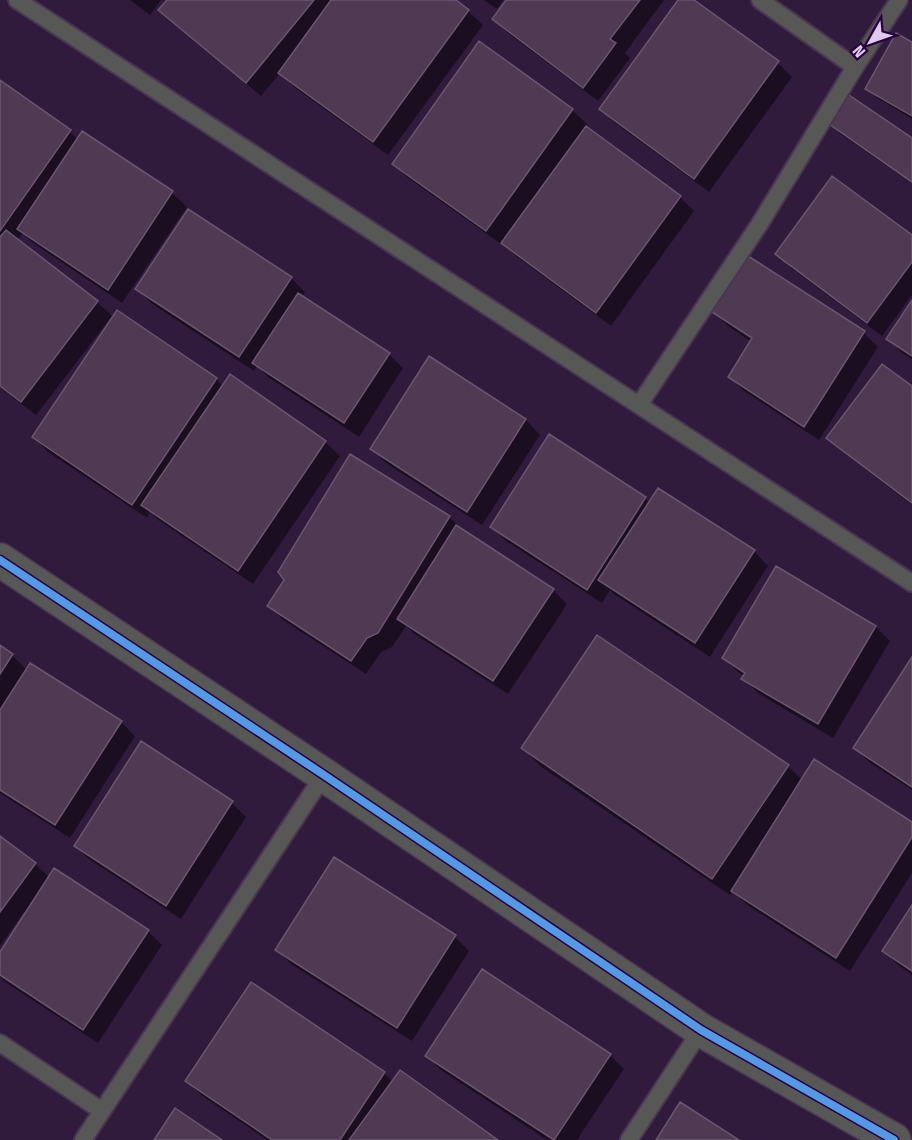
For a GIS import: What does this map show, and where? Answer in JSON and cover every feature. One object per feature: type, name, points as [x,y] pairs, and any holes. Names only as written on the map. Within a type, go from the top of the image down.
[{"type":"street","points":[[0,560],[324,775],[701,1030],[894,1140]]},
{"type":"lane","points":[[17,0],[912,583]]},
{"type":"lane","points":[[760,0],[855,66]]},
{"type":"lane","points":[[639,405],[759,225],[855,66],[899,0]]},
{"type":"lane","points":[[83,1140],[324,775]]},
{"type":"lane","points":[[629,1140],[701,1030]]},
{"type":"lane","points":[[0,1043],[102,1111]]},
{"type":"building","points":[[167,0],[314,0],[246,83],[158,10]]},
{"type":"building","points":[[331,0],[456,0],[469,10],[373,142],[278,73]]},
{"type":"building","points":[[506,0],[640,0],[610,39],[616,43],[583,88],[492,19]]},
{"type":"building","points":[[678,0],[694,0],[779,61],[694,179],[599,109]]},
{"type":"building","points":[[896,33],[912,42],[912,116],[865,89]]},
{"type":"building","points":[[479,41],[573,109],[486,231],[392,164]]},
{"type":"building","points":[[0,80],[71,130],[0,231]]},
{"type":"building","points":[[849,95],[912,138],[912,182],[829,124]]},
{"type":"building","points":[[586,126],[681,196],[596,313],[501,243]]},
{"type":"building","points":[[82,131],[173,191],[108,290],[17,229]]},
{"type":"building","points":[[832,176],[912,235],[912,262],[867,323],[775,254]]},
{"type":"building","points":[[188,209],[292,277],[239,357],[135,289]]},
{"type":"building","points":[[6,230],[98,301],[21,402],[0,386],[0,237]]},
{"type":"building","points":[[748,256],[865,331],[804,427],[728,377],[752,338],[712,312]]},
{"type":"building","points":[[298,293],[390,353],[344,423],[252,363]]},
{"type":"building","points":[[912,300],[912,356],[886,339]]},
{"type":"building","points":[[117,310],[217,378],[132,505],[32,437]]},
{"type":"building","points":[[429,356],[526,419],[467,512],[370,449]]},
{"type":"building","points":[[882,364],[912,386],[912,503],[826,438]]},
{"type":"building","points":[[230,374],[326,441],[238,571],[141,505]]},
{"type":"building","points":[[549,434],[646,497],[587,590],[490,527]]},
{"type":"building","points":[[350,454],[450,516],[378,633],[367,638],[351,661],[267,606],[284,580],[278,572]]},
{"type":"building","points":[[658,488],[755,550],[695,643],[598,580]]},
{"type":"building","points":[[456,525],[554,589],[493,681],[397,619]]},
{"type":"building","points":[[776,566],[876,626],[818,724],[741,679],[745,673],[722,658]]},
{"type":"building","points":[[597,635],[789,765],[712,879],[521,748]]},
{"type":"building","points":[[0,645],[13,654],[0,674]]},
{"type":"building","points":[[912,657],[912,787],[853,748]]},
{"type":"building","points":[[30,663],[122,721],[55,825],[0,790],[0,710]]},
{"type":"building","points":[[141,741],[233,801],[166,906],[74,846]]},
{"type":"building","points":[[814,759],[912,822],[912,837],[836,958],[731,891]]},
{"type":"building","points":[[0,836],[36,863],[0,912]]},
{"type":"building","points":[[334,857],[456,935],[397,1028],[275,950]]},
{"type":"building","points":[[54,868],[149,930],[83,1030],[0,975],[0,952]]},
{"type":"building","points":[[912,905],[912,971],[882,951]]},
{"type":"building","points":[[482,969],[611,1054],[554,1140],[425,1056]]},
{"type":"building","points":[[251,982],[385,1072],[340,1140],[272,1140],[185,1081]]},
{"type":"building","points":[[400,1070],[498,1140],[349,1140]]},
{"type":"building","points":[[680,1102],[739,1140],[656,1140]]},
{"type":"building","points":[[175,1108],[222,1140],[154,1140]]},
{"type":"cycle path","points":[[0,560],[324,775],[701,1030],[894,1140]]}]
